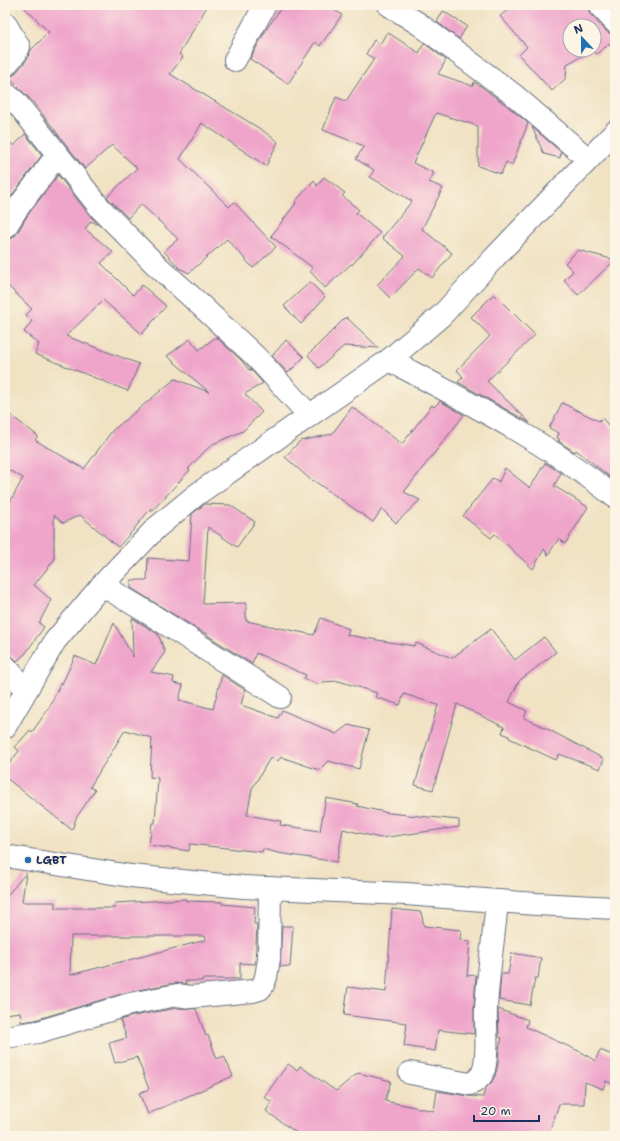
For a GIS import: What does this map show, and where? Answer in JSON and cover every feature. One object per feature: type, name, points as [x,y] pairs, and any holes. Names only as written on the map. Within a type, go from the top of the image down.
[{"type":"street","points":[[235,60],[265,5]]},
{"type":"street","points":[[389,5],[419,24],[514,95],[588,159]]},
{"type":"street","points":[[599,5],[615,22]]},
{"type":"street","points":[[5,23],[19,47],[16,54],[5,66]]},
{"type":"street","points":[[5,93],[16,102],[57,155],[107,215],[154,263],[255,356],[309,415]]},
{"type":"street","points":[[5,726],[55,641],[102,585],[156,528],[196,495],[389,360],[442,315],[588,159],[612,139]]},
{"type":"street","points":[[5,228],[17,209],[57,155]]},
{"type":"street","points":[[389,360],[515,429],[562,459],[615,497]]},
{"type":"street","points":[[102,585],[155,617],[280,698]]},
{"type":"street","points":[[5,666],[26,690]]},
{"type":"street","points":[[5,856],[131,876],[242,887],[406,894],[536,904],[615,908]]},
{"type":"street","points":[[5,1037],[38,1032],[130,1004],[177,995],[191,997],[260,989],[266,977],[269,959],[270,888]]},
{"type":"street","points":[[410,1074],[470,1084],[476,1082],[481,1077],[484,1070],[486,1050],[486,1008],[497,901]]},
{"type":"building","points":[[22,5],[208,5],[179,54],[183,57],[170,74],[262,130],[278,142],[266,166],[202,123],[180,159],[229,207],[234,202],[276,247],[253,268],[227,239],[189,273],[179,268],[164,251],[178,239],[141,204],[128,218],[107,197],[137,168],[112,145],[85,169],[33,102],[9,78],[15,74],[26,61],[31,50],[49,32]]},
{"type":"building","points":[[283,5],[327,5],[342,15],[320,46],[315,42],[288,84],[250,59],[266,30]]},
{"type":"building","points":[[514,5],[587,5],[590,14],[594,18],[562,18],[562,58],[578,58],[567,64],[566,78],[552,91],[519,55],[527,47],[500,16]]},
{"type":"building","points":[[443,11],[467,26],[459,39],[437,22]]},
{"type":"building","points":[[602,27],[611,34],[615,34],[615,40],[602,50]]},
{"type":"building","points":[[387,32],[419,53],[424,43],[446,60],[438,74],[473,86],[474,82],[528,123],[512,165],[506,162],[501,174],[478,166],[478,126],[436,113],[413,163],[434,173],[429,182],[443,188],[422,229],[452,253],[432,278],[419,268],[390,298],[377,285],[405,256],[382,238],[412,201],[370,177],[374,170],[356,159],[364,146],[323,130],[336,97],[346,101],[374,59],[366,54],[374,40],[380,44]]},
{"type":"building","points":[[532,127],[561,152],[560,158],[544,154]]},
{"type":"building","points":[[25,134],[42,155],[5,205],[5,138],[14,146]]},
{"type":"building","points":[[58,175],[91,217],[101,226],[91,221],[85,229],[113,252],[101,263],[133,295],[142,285],[166,306],[142,334],[103,300],[66,336],[139,364],[128,391],[35,354],[39,344],[24,332],[32,321],[26,315],[32,309],[5,283],[5,240],[11,239],[16,235],[27,216]]},
{"type":"building","points":[[324,177],[345,193],[342,196],[359,210],[356,213],[380,233],[352,265],[351,264],[325,288],[310,271],[313,268],[271,236],[296,203],[295,202],[314,180],[317,186]]},
{"type":"building","points":[[578,250],[615,260],[578,295],[564,280],[573,271],[565,263]]},
{"type":"building","points":[[310,282],[325,297],[301,324],[284,306]]},
{"type":"building","points":[[494,294],[535,335],[487,381],[530,423],[458,382],[463,377],[457,370],[490,336],[471,317]]},
{"type":"building","points":[[346,317],[379,348],[344,346],[319,368],[308,355]]},
{"type":"building","points":[[216,337],[263,383],[245,394],[262,412],[243,431],[213,444],[205,451],[188,469],[190,470],[151,512],[151,508],[118,547],[80,515],[63,523],[54,515],[54,560],[34,585],[51,600],[39,623],[44,627],[25,654],[17,661],[9,654],[5,654],[5,511],[23,478],[5,468],[5,411],[38,436],[35,440],[84,469],[112,431],[175,379],[209,392],[167,356],[190,339],[199,350]]},
{"type":"building","points":[[286,340],[304,357],[288,373],[272,356]]},
{"type":"building","points":[[440,401],[464,415],[404,492],[420,500],[396,523],[382,509],[373,522],[313,480],[312,481],[285,457],[300,441],[332,434],[352,407],[402,444],[432,405],[434,407]]},
{"type":"building","points":[[562,403],[599,421],[602,418],[615,433],[615,481],[576,450],[575,452],[558,441],[560,440],[557,438],[559,433],[549,428]]},
{"type":"building","points":[[545,463],[561,473],[554,486],[588,507],[565,544],[559,538],[548,555],[544,549],[533,569],[495,534],[491,538],[463,516],[493,478],[499,482],[505,468],[530,488]]},
{"type":"building","points":[[205,504],[230,505],[255,522],[237,547],[208,527],[203,604],[246,603],[246,621],[314,635],[321,618],[349,629],[347,635],[414,646],[416,643],[452,658],[491,629],[515,660],[544,637],[556,652],[519,681],[509,702],[527,711],[524,718],[604,759],[600,769],[559,754],[556,760],[509,738],[509,736],[502,733],[504,727],[457,704],[433,790],[415,785],[438,705],[404,694],[400,705],[375,697],[377,693],[339,681],[322,682],[321,685],[304,679],[306,675],[256,653],[252,664],[207,635],[207,633],[204,633],[131,588],[131,580],[147,580],[148,558],[189,561],[192,514]]},
{"type":"building","points":[[132,618],[158,634],[165,652],[151,672],[174,677],[173,683],[183,685],[179,700],[213,709],[222,675],[245,690],[241,705],[278,718],[282,710],[336,734],[348,725],[369,730],[359,769],[328,761],[319,770],[281,757],[278,761],[270,758],[252,789],[247,815],[281,821],[280,825],[320,831],[326,798],[358,804],[357,806],[389,813],[459,820],[459,827],[380,838],[343,829],[337,862],[278,853],[263,849],[262,852],[190,844],[189,851],[149,845],[152,823],[155,823],[158,778],[150,777],[152,738],[125,730],[90,787],[95,790],[76,818],[72,830],[5,777],[5,769],[19,751],[15,747],[30,730],[32,732],[49,708],[75,656],[96,665],[114,623],[133,657]]},
{"type":"building","points":[[26,873],[22,902],[55,902],[55,908],[115,908],[115,903],[186,899],[186,901],[222,902],[222,904],[255,907],[254,924],[257,924],[255,964],[240,963],[240,979],[202,979],[202,981],[185,981],[186,984],[175,983],[128,992],[35,1020],[21,1022],[20,1012],[5,1014],[5,898]],"holes":[[[71,936],[205,936],[206,940],[70,975]]]},
{"type":"building","points":[[392,909],[421,912],[424,926],[461,930],[460,940],[470,941],[467,976],[476,975],[474,1034],[438,1030],[435,1051],[404,1046],[407,1023],[344,1015],[348,987],[386,992]]},
{"type":"building","points":[[282,926],[293,926],[290,967],[280,966]]},
{"type":"building","points":[[512,953],[541,958],[538,978],[535,978],[530,1005],[499,1000],[501,974],[508,974]]},
{"type":"building","points":[[177,1008],[196,1009],[206,1036],[208,1035],[217,1059],[224,1056],[233,1076],[148,1114],[139,1093],[149,1089],[137,1057],[115,1063],[109,1043],[127,1038],[120,1020],[133,1016]]},
{"type":"building","points":[[498,1009],[528,1020],[526,1027],[583,1053],[595,1061],[600,1050],[615,1056],[615,1085],[606,1081],[603,1089],[585,1082],[584,1104],[559,1104],[548,1136],[454,1136],[428,1132],[427,1136],[301,1136],[266,1111],[272,1102],[264,1097],[288,1064],[297,1070],[300,1066],[336,1091],[358,1073],[391,1081],[385,1101],[434,1111],[437,1091],[483,1097],[485,1089],[495,1076],[498,1064],[499,1048],[502,1038],[499,1037]]},
{"type":"place","name":"LGBT","points":[[28,860]]}]
